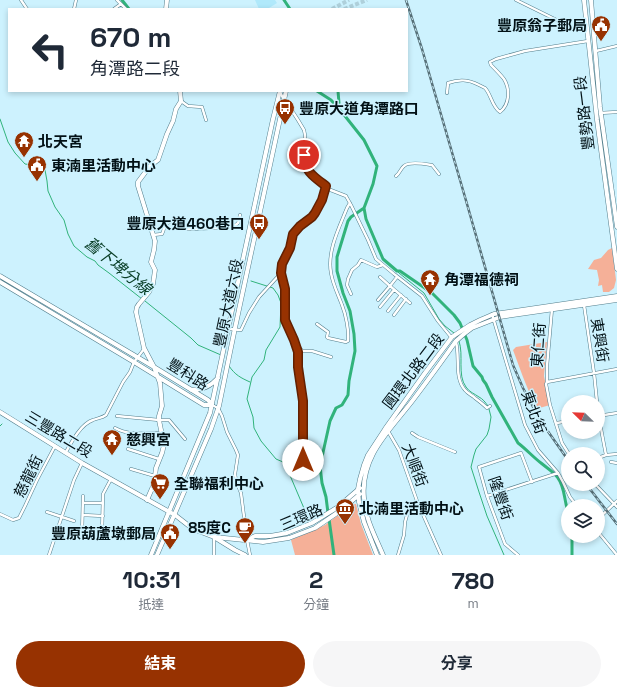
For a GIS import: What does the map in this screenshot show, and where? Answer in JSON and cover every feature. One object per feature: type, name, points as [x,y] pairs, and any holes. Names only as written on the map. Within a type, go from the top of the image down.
[{"type":"street","points":[[117,0],[125,8]]},
{"type":"street","points":[[516,0],[578,30],[587,28]]},
{"type":"street","name":"豐勢路一段","points":[[584,0],[596,113],[617,269]]},
{"type":"street","name":"豐勢路一段","points":[[591,0],[601,112],[617,227]]},
{"type":"street","points":[[115,8],[121,4]]},
{"type":"street","points":[[447,93],[448,83],[469,80],[485,88],[495,107],[500,112],[504,109],[507,102],[507,86],[505,81],[490,62],[525,51],[588,41]]},
{"type":"street","points":[[596,51],[617,46]]},
{"type":"street","points":[[146,500],[154,484],[156,468],[163,448],[159,420],[162,406],[158,376],[144,349],[136,315],[136,309],[153,284],[155,270],[150,262],[155,244],[138,183],[150,166],[158,160],[176,109],[181,101],[180,92]]},
{"type":"street","name":"豐原大道六段","points":[[151,555],[204,428],[212,405],[279,92]]},
{"type":"street","points":[[280,92],[304,130],[304,161],[306,167],[312,175],[328,188],[346,196],[376,259],[422,296],[438,321],[456,341],[461,385],[466,392],[489,407]]},
{"type":"street","name":"豐原大道六段","points":[[157,555],[211,429],[218,408],[286,92]]},
{"type":"street","points":[[181,101],[188,106],[202,107],[206,120]]},
{"type":"street","points":[[596,113],[617,112]]},
{"type":"street","points":[[396,176],[399,174],[403,166],[419,163],[432,165],[439,174]]},
{"type":"street","points":[[303,475],[303,401],[297,348],[285,320],[285,289],[281,273],[282,264],[290,248],[293,234],[315,213],[322,200],[326,186]]},
{"type":"street","points":[[317,324],[328,332],[328,338],[346,342],[348,341],[344,310],[334,288],[330,266],[334,240],[347,208],[351,204]]},
{"type":"street","points":[[153,235],[162,234],[165,224],[173,221],[180,228],[185,229],[234,226],[238,222],[240,215]]},
{"type":"street","points":[[351,294],[347,285],[348,280],[352,270],[361,260],[376,267],[383,265]]},
{"type":"street","points":[[228,329],[241,330],[259,297],[281,273]]},
{"type":"street","name":"豐科路","points":[[0,276],[154,367],[208,400],[212,405]]},
{"type":"street","points":[[380,277],[410,303]]},
{"type":"street","points":[[378,300],[397,277]]},
{"type":"street","name":"豐科路","points":[[0,282],[204,404],[212,405]]},
{"type":"street","points":[[380,308],[394,290]]},
{"type":"street","points":[[388,311],[400,295]]},
{"type":"street","name":"圓環北路二段","points":[[383,555],[367,517],[365,507],[364,486],[369,461],[386,430],[452,337],[471,326],[493,317],[617,296]]},
{"type":"street","points":[[394,315],[406,300]]},
{"type":"street","name":"圓環北路二段","points":[[552,308],[617,300]]},
{"type":"street","name":"東興街","points":[[584,305],[596,395]]},
{"type":"street","name":"東仁街","points":[[552,308],[547,366],[548,382],[546,384],[550,405],[565,447]]},
{"type":"street","name":"東北街","points":[[493,317],[525,425],[538,450],[557,473],[572,499]]},
{"type":"street","name":"圓環北路二段","points":[[377,555],[364,522],[358,489],[361,474],[370,450],[412,401],[456,341],[471,326]]},
{"type":"street","points":[[297,348],[300,348],[302,352],[312,351],[331,357]]},
{"type":"street","points":[[66,452],[76,435],[85,425],[93,420],[103,418],[106,415],[134,362],[144,349]]},
{"type":"street","points":[[548,382],[617,369]]},
{"type":"street","points":[[191,390],[198,390],[206,387],[214,382],[218,377]]},
{"type":"street","points":[[212,405],[218,408],[238,455],[235,474],[241,493],[250,555]]},
{"type":"street","name":"三豐路二段","points":[[0,412],[82,463],[175,515],[193,529],[214,537]]},
{"type":"street","points":[[605,414],[617,413]]},
{"type":"street","points":[[117,416],[169,420],[185,439]]},
{"type":"street","points":[[556,423],[561,422]]},
{"type":"street","points":[[115,428],[121,432],[142,434],[162,433]]},
{"type":"street","name":"大順街","points":[[386,430],[398,450],[417,501],[441,555]]},
{"type":"street","points":[[412,433],[418,437],[455,452]]},
{"type":"street","points":[[603,439],[606,455],[617,454]]},
{"type":"street","name":"慈龍街","points":[[0,514],[13,520],[19,518],[55,446]]},
{"type":"street","points":[[128,449],[159,459]]},
{"type":"street","name":"隆豐街","points":[[518,555],[505,544],[487,496],[479,468],[521,453],[532,482]]},
{"type":"street","points":[[611,462],[617,463]]},
{"type":"street","points":[[49,555],[74,480],[82,463]]},
{"type":"street","points":[[131,469],[155,476]]},
{"type":"street","points":[[487,496],[557,473]]},
{"type":"street","points":[[102,534],[103,494],[111,478]]},
{"type":"street","name":"三環路","points":[[288,535],[318,520],[338,507],[358,489],[364,486]]},
{"type":"street","points":[[603,491],[616,502],[617,507]]},
{"type":"street","name":"三環路","points":[[214,537],[247,540],[255,536],[288,535],[315,528],[340,511],[359,495],[364,493]]},
{"type":"street","points":[[82,535],[83,496]]},
{"type":"street","points":[[398,555],[404,535],[405,522],[409,508],[417,501]]},
{"type":"street","points":[[605,512],[616,502]]},
{"type":"street","points":[[83,503],[103,503]]},
{"type":"street","points":[[47,512],[74,521]]},
{"type":"street","points":[[82,515],[103,516]]},
{"type":"street","points":[[82,529],[102,529]]},
{"type":"street","points":[[214,537],[214,555]]},
{"type":"street","points":[[214,537],[245,555]]},
{"type":"street","points":[[605,540],[617,555]]},
{"type":"shaded area","points":[[255,0],[275,0],[277,3],[269,8],[259,8]]},
{"type":"shaded area","points":[[612,248],[616,280],[614,288],[609,292],[603,292],[602,285],[598,286],[599,280],[597,270],[588,269],[594,260],[601,258],[608,250]]},
{"type":"shaded area","points":[[547,342],[544,376],[550,405],[536,409],[513,350],[516,347]]},
{"type":"shaded area","points":[[353,504],[356,504],[361,524],[373,555],[295,555],[291,540],[325,525]]},
{"type":"waterway","points":[[122,0],[128,8]]},
{"type":"waterway","points":[[284,0],[289,8]]},
{"type":"waterway","points":[[319,92],[331,100],[364,140],[377,166],[373,184],[364,208],[366,219],[383,259],[397,271],[400,271],[432,293],[454,315],[460,323],[467,340],[473,366],[482,377],[518,443],[558,478],[562,486],[565,499]]},
{"type":"waterway","points":[[336,105],[339,103],[338,92]]},
{"type":"waterway","name":"舊下埤分線","points":[[0,119],[8,142],[15,153],[25,164],[40,166],[45,170],[48,191],[55,207],[64,220],[68,234],[74,246],[142,299]]},
{"type":"waterway","points":[[328,513],[320,466],[330,421],[336,408],[342,405],[348,395],[349,381],[355,351],[350,311],[337,271],[337,257],[348,221],[351,217],[364,208]]},
{"type":"waterway","points":[[397,271],[424,293],[439,319],[454,333]]},
{"type":"waterway","points":[[251,281],[273,288],[281,303],[280,327],[266,350],[264,360],[252,377],[247,399],[253,417],[254,428],[261,441],[276,459],[283,462],[286,466],[309,520]]},
{"type":"waterway","name":"舊下埤分線","points":[[145,301],[198,345],[221,355]]},
{"type":"waterway","points":[[459,341],[463,382],[469,390],[482,399],[488,406]]},
{"type":"waterway","name":"舊下埤分線","points":[[229,366],[238,376],[250,382]]},
{"type":"waterway","points":[[489,409],[491,417],[489,429],[487,435],[476,449],[471,467],[487,516],[504,555]]},
{"type":"waterway","points":[[329,519],[334,555]]},
{"type":"waterway","points":[[572,543],[572,555]]},
{"type":"tunnel","points":[[334,8],[349,0]]},
{"type":"tunnel","points":[[347,8],[367,0]]},
{"type":"railway","points":[[406,0],[422,49],[513,365],[540,420],[561,450]]},
{"type":"railway","points":[[591,491],[617,524]]},
{"type":"place","name":"豐原翁子郵局","points":[[601,42]]},
{"type":"place","name":"豐原大道角潭路口","points":[[285,125]]},
{"type":"place","name":"北天宮","points":[[24,158]]},
{"type":"place","name":"東湳里活動中心","points":[[37,182]]},
{"type":"place","name":"豐原大道460巷口","points":[[259,240]]},
{"type":"place","name":"角潭福德祠","points":[[430,296]]},
{"type":"place","name":"慈興宮","points":[[112,456]]},
{"type":"place","name":"全聯福利中心","points":[[160,500]]},
{"type":"place","name":"北湳里活動中心","points":[[345,525]]},
{"type":"place","name":"85度C","points":[[245,544]]},
{"type":"place","name":"豐原葫蘆墩郵局","points":[[170,550]]},
{"type":"route","points":[[303,460],[303,401],[298,367],[298,352],[285,320],[285,289],[281,273],[282,264],[290,248],[295,230],[315,213],[322,200],[326,186],[307,170],[304,163],[304,155]]}]
